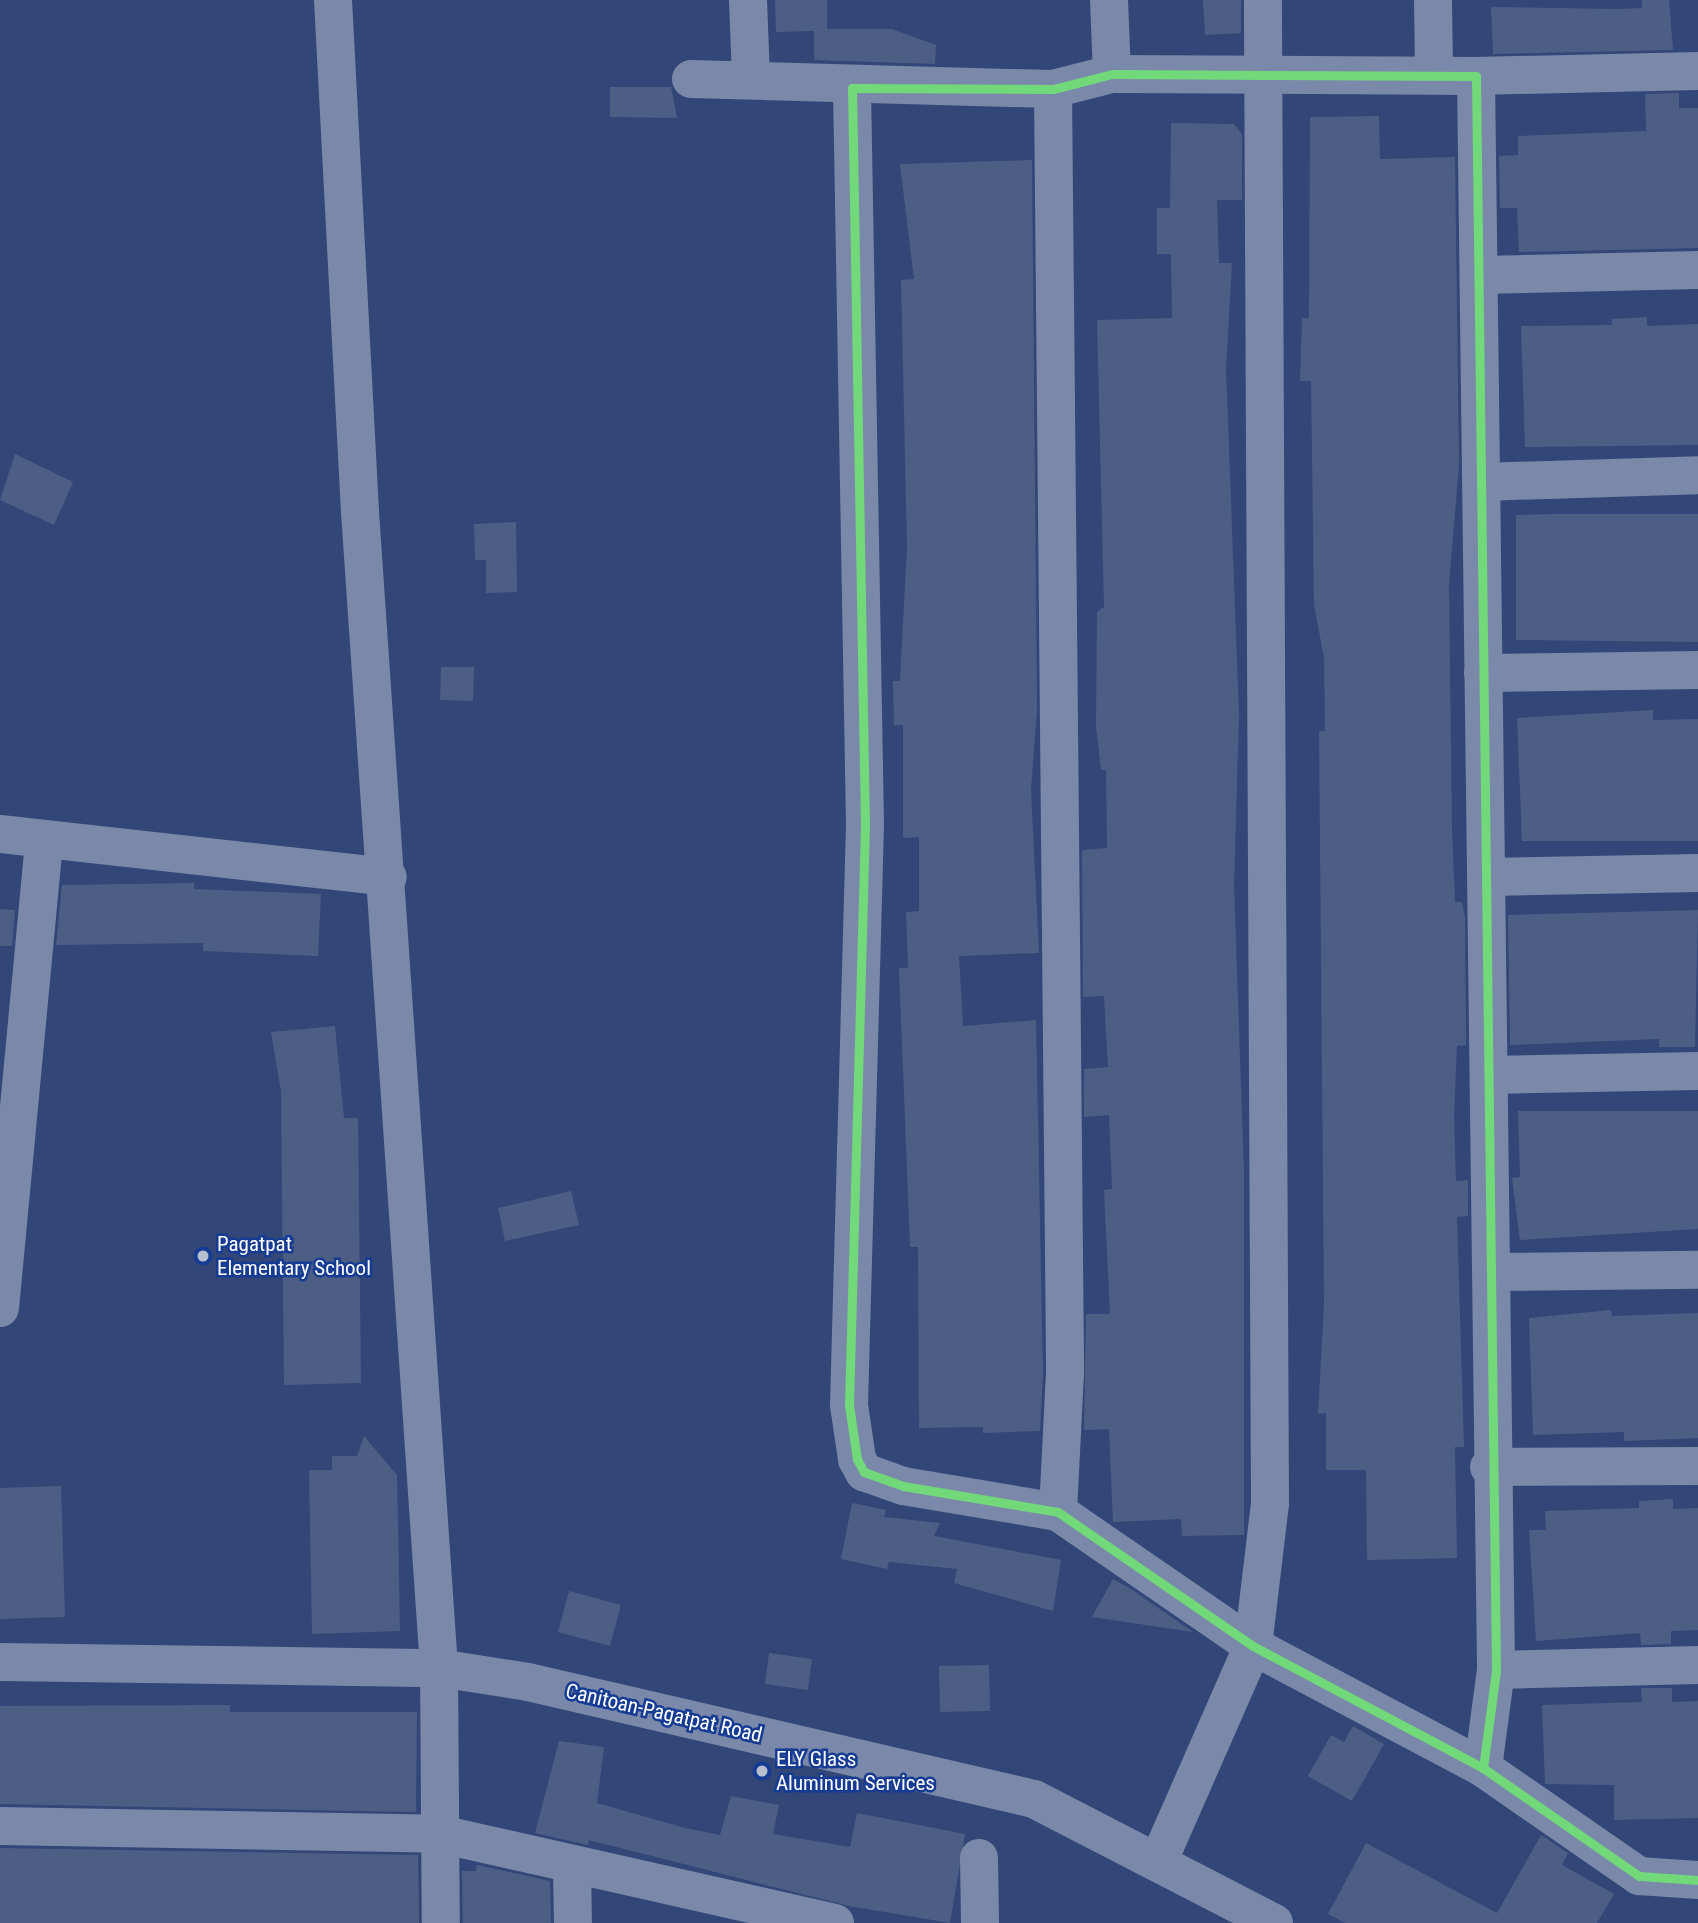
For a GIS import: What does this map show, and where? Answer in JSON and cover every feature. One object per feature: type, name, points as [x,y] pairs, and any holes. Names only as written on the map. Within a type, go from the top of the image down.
[{"type":"street","points":[[333,0],[439,1668],[440,1923]]},
{"type":"street","points":[[748,0],[751,79]]},
{"type":"street","points":[[1109,0],[1112,74]]},
{"type":"street","points":[[1159,1860],[1253,1646],[1270,1503],[1264,0]]},
{"type":"street","points":[[1433,0],[1434,75]]},
{"type":"street","points":[[691,79],[751,79],[852,88],[1053,89],[1112,74],[1476,76],[1698,71]]},
{"type":"street","points":[[1476,76],[1494,1272],[1489,1467],[1496,1670],[1483,1768]]},
{"type":"street","points":[[852,88],[865,825],[849,1405],[857,1459],[864,1472],[903,1486],[1058,1512],[1253,1646],[1483,1768],[1639,1875],[1698,1880]]},
{"type":"street","points":[[1053,89],[1065,1359],[1058,1512]]},
{"type":"street","points":[[1481,275],[1698,270]]},
{"type":"street","points":[[1481,482],[1698,475]]},
{"type":"street","points":[[1483,673],[1698,670]]},
{"type":"street","points":[[0,834],[388,877]]},
{"type":"street","points":[[0,1308],[44,839]]},
{"type":"street","points":[[1488,877],[1698,873]]},
{"type":"street","points":[[1491,1075],[1698,1071]]},
{"type":"street","points":[[1494,1272],[1698,1270]]},
{"type":"street","points":[[1489,1467],[1698,1466]]},
{"type":"street","name":"Canitoan-Pagatpat Road","points":[[0,1662],[439,1668],[528,1682],[1034,1799],[1159,1860],[1255,1918]]},
{"type":"street","points":[[1496,1670],[1698,1665]]},
{"type":"street","points":[[0,1826],[440,1834],[572,1868],[717,1911],[832,1923]]},
{"type":"street","points":[[979,1858],[980,1923]]},
{"type":"street","points":[[572,1868],[573,1923]]},
{"type":"building","points":[[775,0],[827,0],[827,29],[892,29],[936,45],[935,64],[814,60],[814,31],[776,32]]},
{"type":"building","points":[[1203,0],[1241,0],[1241,33],[1205,35]]},
{"type":"building","points":[[1642,0],[1669,0],[1673,50],[1493,54],[1491,7],[1642,8]]},
{"type":"building","points":[[610,87],[671,87],[677,118],[610,117]]},
{"type":"building","points":[[1679,93],[1679,108],[1698,108],[1698,248],[1519,252],[1517,208],[1500,208],[1499,156],[1518,155],[1518,136],[1646,131],[1645,94]]},
{"type":"building","points":[[1379,116],[1380,159],[1455,157],[1459,466],[1449,585],[1452,831],[1455,902],[1462,902],[1465,917],[1466,1045],[1457,1046],[1454,1117],[1456,1181],[1468,1180],[1468,1216],[1457,1217],[1464,1447],[1455,1447],[1457,1558],[1367,1560],[1366,1470],[1326,1470],[1326,1413],[1318,1414],[1324,1304],[1319,731],[1325,731],[1324,658],[1314,604],[1311,381],[1300,381],[1302,318],[1309,318],[1310,117]]},
{"type":"building","points":[[1171,123],[1234,124],[1242,134],[1242,200],[1217,200],[1219,263],[1232,263],[1226,368],[1239,714],[1234,885],[1244,1172],[1244,1535],[1182,1536],[1181,1519],[1113,1522],[1109,1429],[1084,1430],[1086,1314],[1110,1314],[1104,1190],[1112,1189],[1109,1115],[1084,1117],[1084,1069],[1108,1067],[1104,996],[1083,997],[1082,850],[1107,848],[1106,770],[1101,770],[1096,726],[1097,612],[1104,607],[1097,320],[1172,318],[1171,254],[1157,254],[1157,208],[1170,208]]},
{"type":"building","points":[[1032,160],[1037,710],[1031,790],[1039,953],[959,956],[963,1026],[1036,1020],[1043,1373],[1040,1431],[983,1433],[983,1427],[919,1428],[918,1247],[910,1247],[899,968],[908,968],[906,912],[919,911],[919,837],[903,838],[903,725],[894,725],[893,681],[900,681],[907,547],[901,280],[914,279],[900,164]]},
{"type":"building","points":[[1647,317],[1647,326],[1698,324],[1698,445],[1525,447],[1521,326],[1612,325],[1612,319]]},
{"type":"building","points":[[15,454],[73,482],[54,525],[0,500]]},
{"type":"building","points":[[1698,514],[1698,642],[1516,640],[1516,515]]},
{"type":"building","points":[[516,522],[517,592],[486,593],[486,560],[475,560],[474,524]]},
{"type":"building","points":[[441,667],[474,667],[473,701],[440,700]]},
{"type":"building","points":[[1653,710],[1653,720],[1698,719],[1698,841],[1522,841],[1517,718]]},
{"type":"building","points":[[194,883],[194,889],[321,894],[318,956],[203,951],[203,943],[56,945],[62,885]]},
{"type":"building","points":[[0,909],[15,910],[12,946],[0,946]]},
{"type":"building","points":[[1698,910],[1695,1047],[1659,1047],[1659,1039],[1510,1045],[1508,915]]},
{"type":"building","points":[[335,1026],[344,1118],[358,1118],[361,1383],[284,1385],[281,1091],[271,1032]]},
{"type":"building","points":[[1518,1111],[1698,1111],[1698,1229],[1520,1240],[1512,1178],[1520,1177]]},
{"type":"building","points":[[571,1191],[579,1225],[505,1241],[498,1208]]},
{"type":"building","points":[[1611,1310],[1612,1316],[1698,1313],[1698,1438],[1624,1441],[1624,1432],[1533,1435],[1529,1318]]},
{"type":"building","points":[[364,1436],[397,1475],[400,1631],[312,1634],[309,1470],[332,1470],[332,1456],[357,1456]]},
{"type":"building","points":[[61,1486],[65,1617],[0,1619],[0,1488]]},
{"type":"building","points":[[1673,1499],[1673,1509],[1698,1508],[1698,1630],[1671,1631],[1671,1644],[1641,1645],[1640,1633],[1536,1641],[1529,1530],[1546,1530],[1545,1511],[1639,1508],[1639,1501]]},
{"type":"building","points":[[852,1503],[886,1510],[884,1517],[940,1523],[934,1536],[1061,1560],[1053,1611],[954,1583],[957,1569],[889,1562],[887,1569],[841,1559]]},
{"type":"building","points":[[1113,1579],[1131,1589],[1193,1632],[1092,1617]]},
{"type":"building","points":[[569,1591],[621,1605],[610,1646],[558,1632]]},
{"type":"building","points":[[769,1653],[812,1659],[808,1690],[765,1684]]},
{"type":"building","points":[[989,1665],[990,1711],[940,1712],[939,1666]]},
{"type":"building","points":[[1641,1688],[1672,1688],[1672,1702],[1698,1701],[1698,1818],[1614,1820],[1614,1785],[1545,1784],[1542,1705],[1642,1702]]},
{"type":"building","points":[[230,1705],[230,1712],[417,1712],[416,1812],[0,1804],[0,1706]]},
{"type":"building","points":[[1353,1726],[1384,1744],[1352,1801],[1308,1776],[1331,1735],[1344,1742]]},
{"type":"building","points":[[559,1741],[604,1747],[597,1803],[685,1828],[720,1835],[731,1796],[779,1805],[773,1834],[850,1847],[857,1813],[965,1834],[950,1923],[849,1906],[589,1840],[588,1845],[535,1833]]},
{"type":"building","points":[[1541,1835],[1568,1853],[1562,1865],[1614,1894],[1597,1923],[1345,1923],[1328,1914],[1366,1843],[1497,1913]]},
{"type":"building","points":[[0,1848],[418,1855],[419,1923],[0,1923]]},
{"type":"building","points":[[477,1865],[550,1881],[551,1923],[463,1923],[462,1871],[476,1871]]},
{"type":"cycle path","points":[[1483,1768],[1496,1670],[1476,76],[1112,74],[1053,89],[852,88],[865,825],[849,1405],[857,1459],[864,1472],[903,1486],[1058,1512],[1253,1646],[1483,1768],[1639,1876],[1698,1880]]},
{"type":"place","name":"Pagatpat Elementary School","points":[[203,1256]]},
{"type":"place","name":"ELY Glass Aluminum Services","points":[[762,1771]]}]
